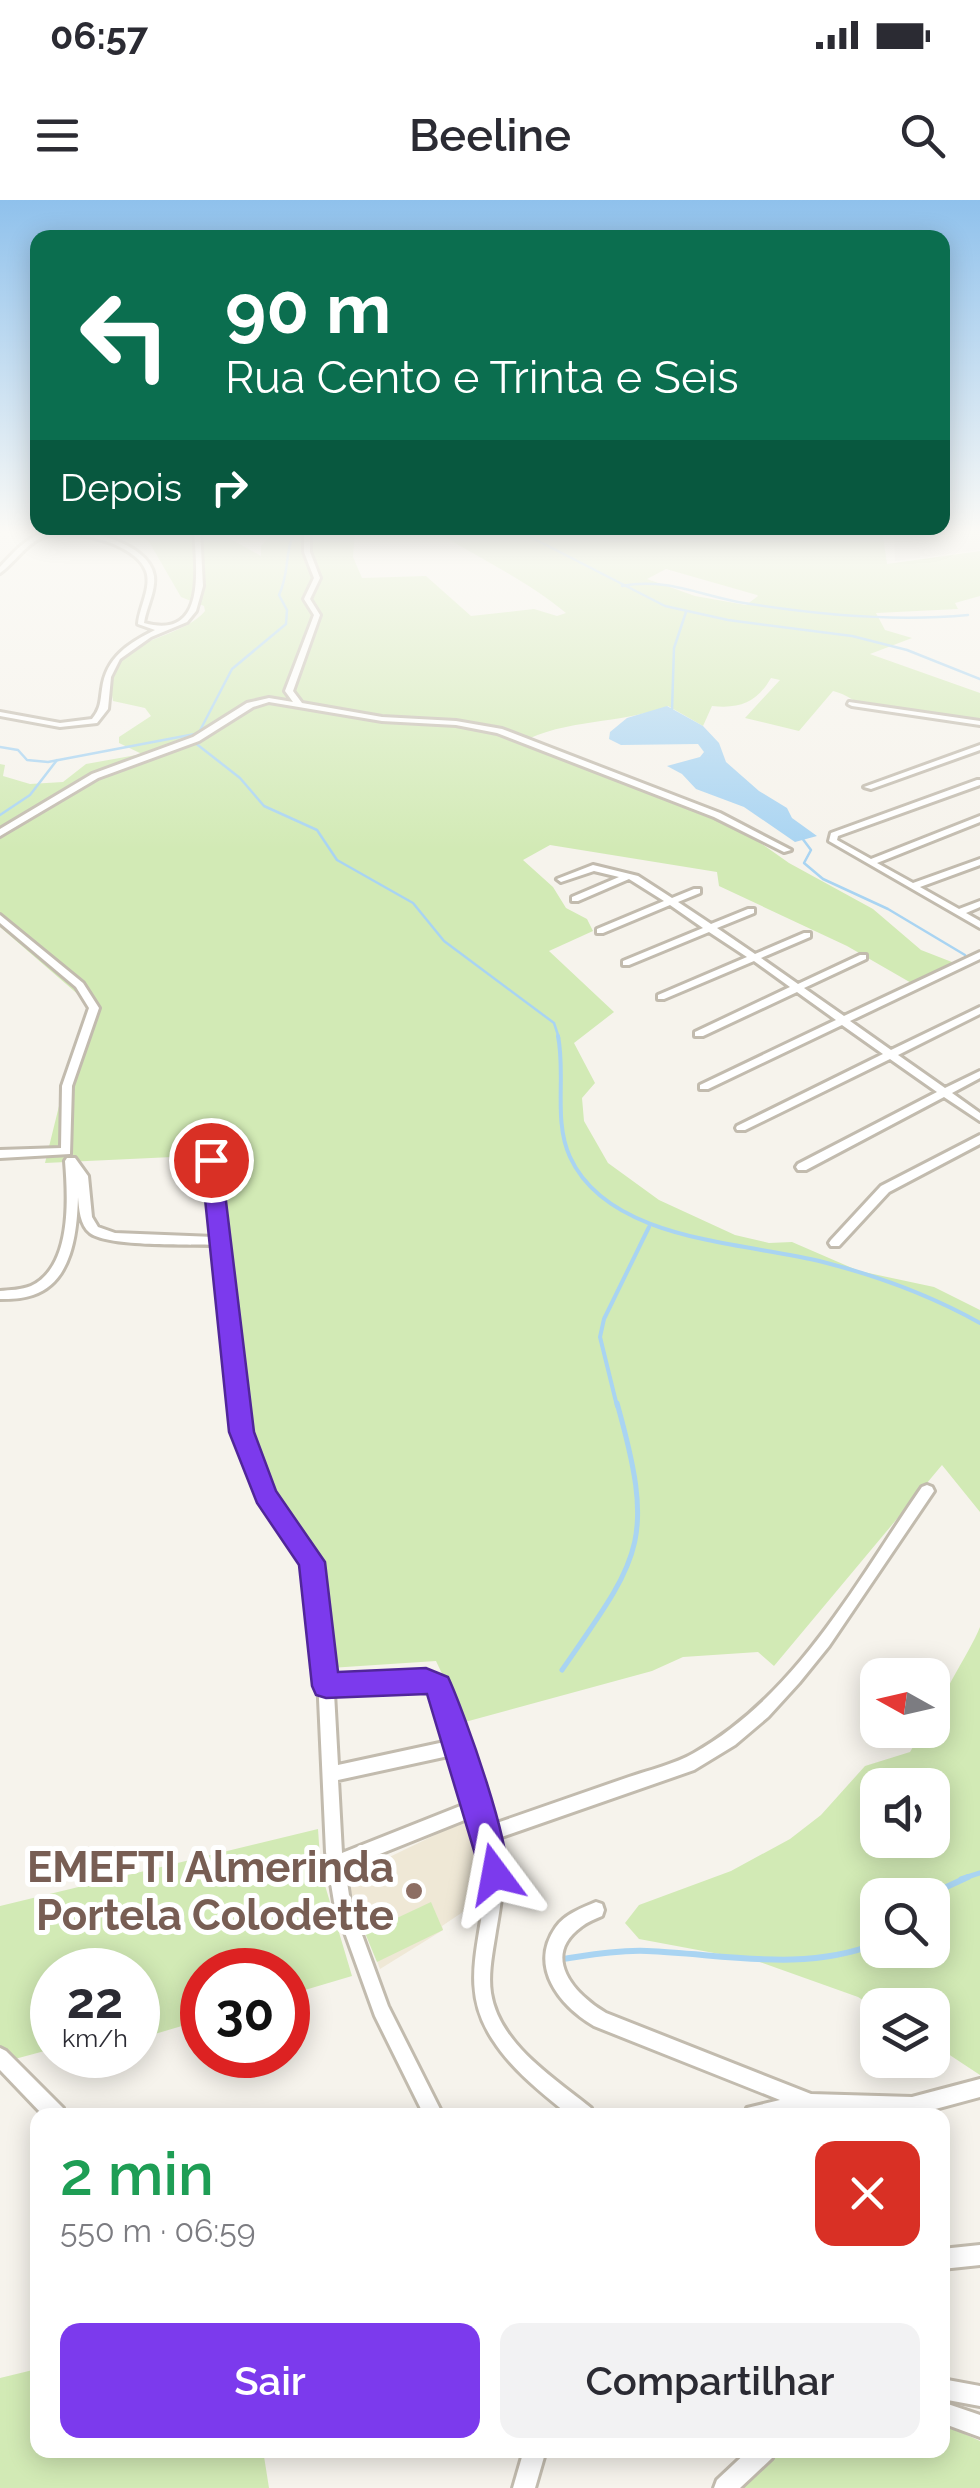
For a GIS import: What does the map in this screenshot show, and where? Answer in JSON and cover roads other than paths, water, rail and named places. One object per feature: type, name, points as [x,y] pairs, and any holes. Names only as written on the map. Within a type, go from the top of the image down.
[{"type":"street","points":[[0,714],[60,725],[94,721],[104,709],[104,683],[114,658],[150,636]]},
{"type":"street","points":[[0,833],[88,780],[215,730],[250,705],[290,692],[310,636]]},
{"type":"street","points":[[290,692],[298,704]]},
{"type":"street","points":[[270,700],[382,719],[474,726],[507,734],[726,819],[787,850]]},
{"type":"street","points":[[852,704],[980,723]]},
{"type":"street","points":[[868,787],[980,748]]},
{"type":"street","points":[[980,782],[834,834],[833,841],[980,925]]},
{"type":"street","points":[[870,862],[980,819]]},
{"type":"street","points":[[914,886],[980,862]]},
{"type":"street","points":[[561,880],[592,868],[629,876],[757,959],[980,1118]]},
{"type":"street","points":[[575,900],[629,876]]},
{"type":"street","points":[[600,930],[696,891]]},
{"type":"street","points":[[960,912],[980,904]]},
{"type":"street","points":[[626,964],[751,911]]},
{"type":"street","points":[[0,918],[66,973],[89,996],[94,1008],[67,1086],[68,1236],[56,1274],[30,1292],[0,1295]]},
{"type":"street","points":[[661,997],[807,935]]},
{"type":"street","points":[[704,1086],[980,954]]},
{"type":"street","points":[[699,1034],[863,957]]},
{"type":"street","points":[[741,1128],[980,1010]]},
{"type":"street","points":[[802,1166],[980,1074]]},
{"type":"street","points":[[835,1243],[885,1189],[980,1139]]},
{"type":"street","points":[[0,1154],[69,1156]]},
{"type":"street","points":[[69,1156],[82,1176],[86,1217],[94,1230],[114,1237],[220,1242]]},
{"type":"street","points":[[211,1160],[242,1432],[266,1496],[312,1562],[326,1686],[335,1864],[342,1902],[364,1968],[431,2108]]},
{"type":"street","points":[[486,1834],[694,1762],[726,1746],[800,1672],[928,1491]]},
{"type":"street","points":[[326,1686],[435,1683],[486,1834],[496,1887],[481,1971],[482,1994],[499,2036],[536,2078],[575,2108]]},
{"type":"street","points":[[330,1774],[455,1747]]},
{"type":"street","points":[[335,1864],[477,1807]]},
{"type":"street","points":[[596,1910],[568,1925],[554,1954],[555,1972],[571,2003],[600,2020],[810,2103]]},
{"type":"street","points":[[0,2057],[49,2108]]},
{"type":"street","points":[[787,2108],[810,2103],[912,2106],[980,2088]]},
{"type":"street","points":[[950,2259],[980,2255]]},
{"type":"street","points":[[950,2390],[980,2396]]},
{"type":"street","points":[[950,2415],[980,2426]]},
{"type":"street","points":[[524,2488],[533,2458]]},
{"type":"street","points":[[725,2488],[756,2458]]},
{"type":"water","points":[[667,706],[703,726],[719,743],[726,762],[817,836],[795,842],[744,807],[696,789],[682,774],[667,766],[700,757],[704,752],[698,744],[621,745],[609,739],[610,732],[627,718]]},
{"type":"waterway","points":[[272,636],[232,669],[194,742],[240,778],[264,806],[317,830],[337,860],[413,903],[444,941],[554,1023],[559,1038]]},
{"type":"waterway","points":[[672,710],[674,648],[678,636]]},
{"type":"waterway","points":[[850,636],[907,650],[980,679]]},
{"type":"waterway","points":[[57,760],[195,734]]},
{"type":"waterway","points":[[0,747],[18,750],[27,760],[57,760]]},
{"type":"waterway","points":[[0,815],[30,795],[57,760]]},
{"type":"waterway","points":[[802,838],[811,850],[804,863],[823,879],[888,909],[965,955]]},
{"type":"waterway","points":[[558,1036],[565,1143],[589,1185],[615,1206],[682,1234],[864,1274],[923,1295],[980,1323]]},
{"type":"waterway","points":[[617,1406],[600,1337],[604,1319],[649,1227]]},
{"type":"waterway","points":[[562,1670],[609,1600],[634,1546],[638,1519],[636,1487],[617,1403]]},
{"type":"waterway","points":[[961,1879],[980,1873]]},
{"type":"waterway","points":[[950,1885],[968,1877]]},
{"type":"waterway","points":[[562,1959],[636,1951],[793,1960],[860,1949]]},
{"type":"place","name":"EMEFTI Almerinda Portela Colodette","points":[[414,1891]]}]
